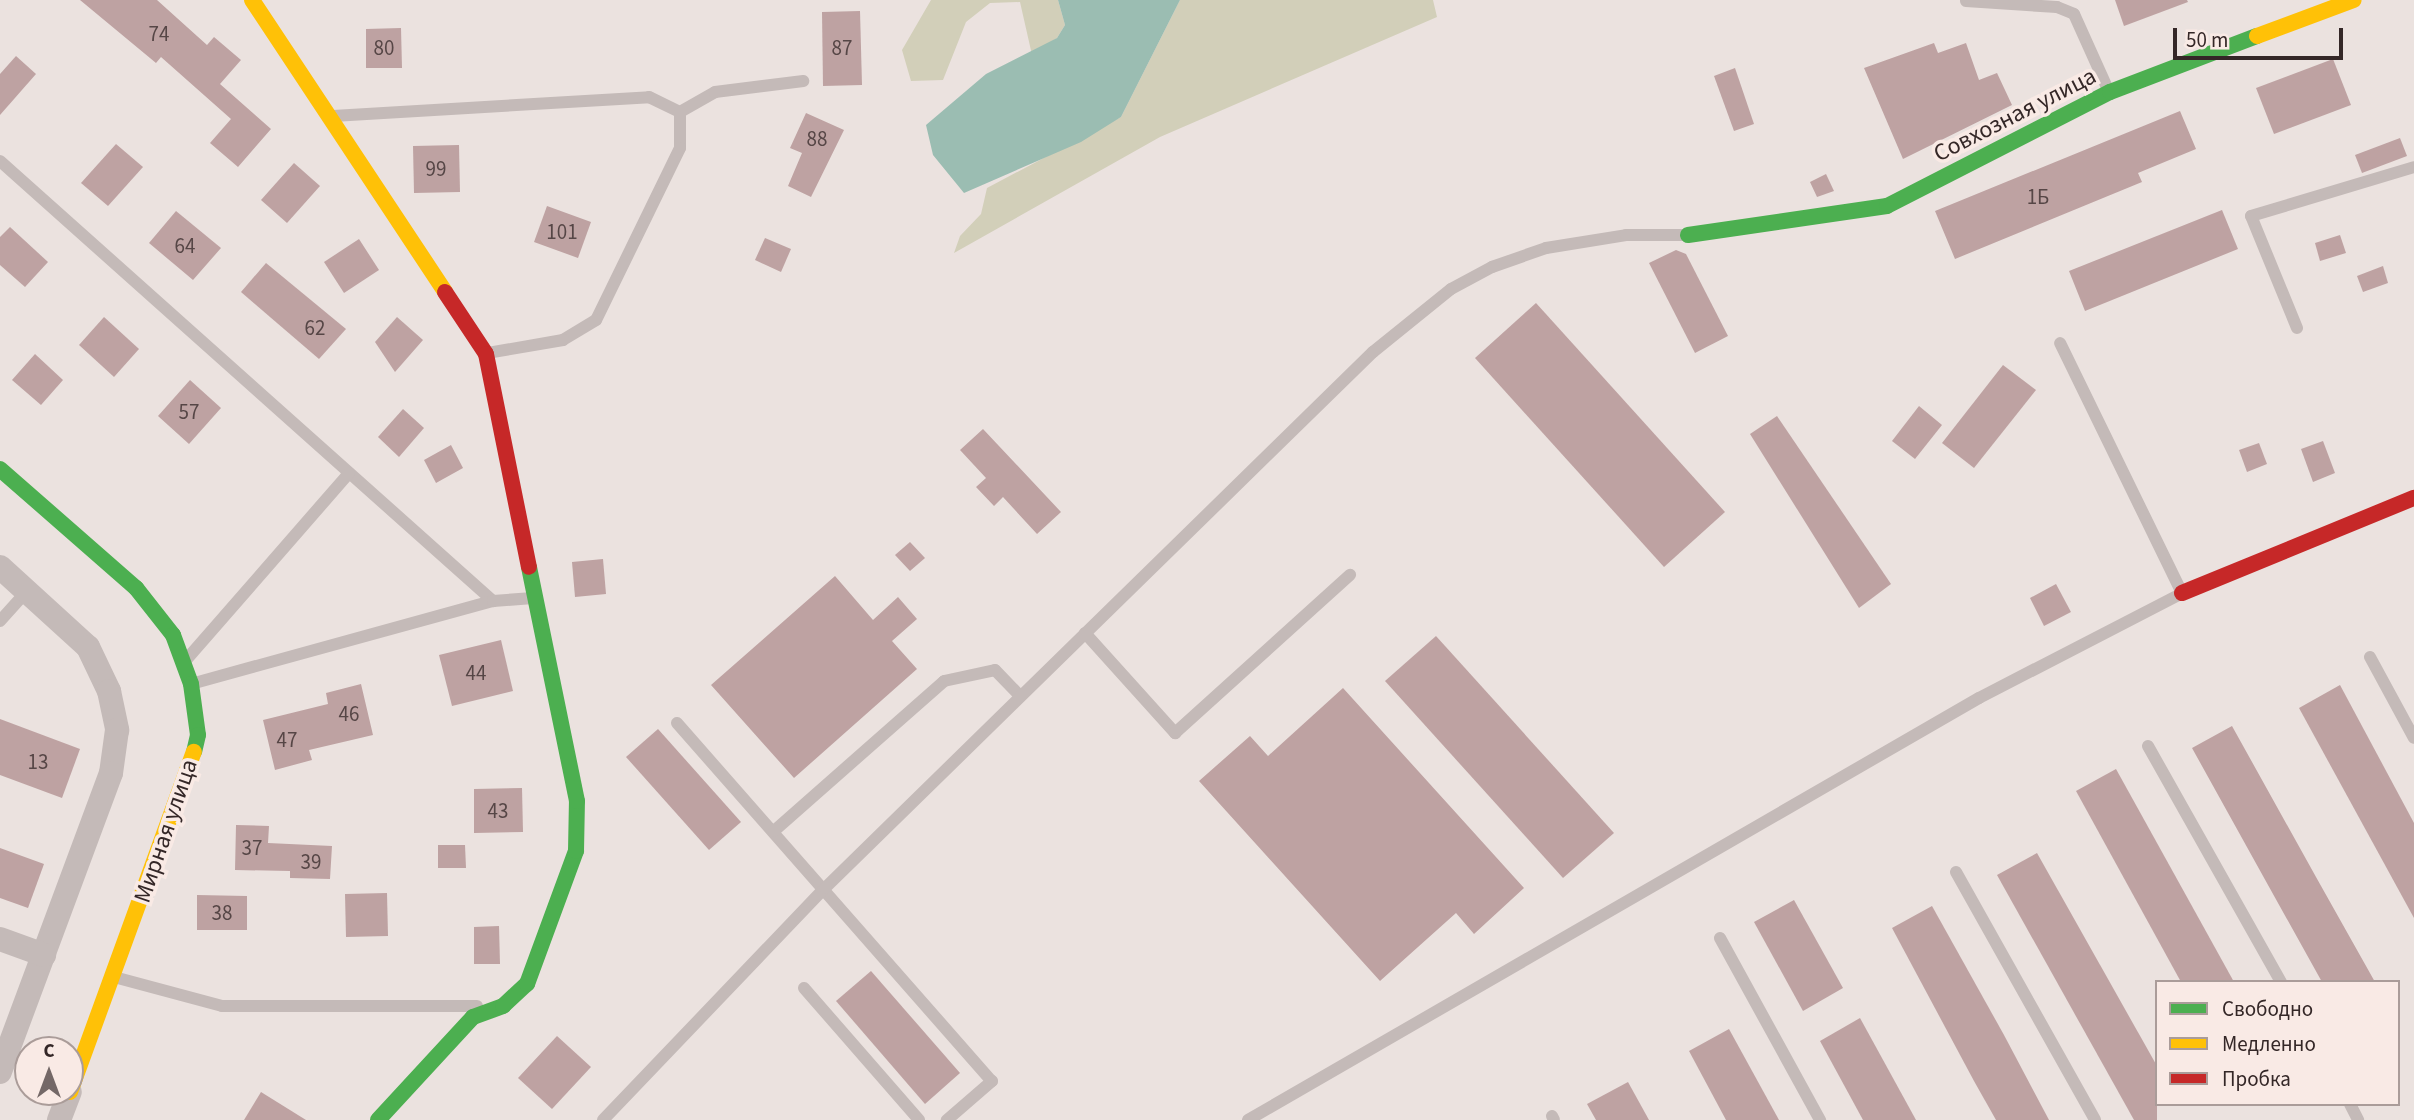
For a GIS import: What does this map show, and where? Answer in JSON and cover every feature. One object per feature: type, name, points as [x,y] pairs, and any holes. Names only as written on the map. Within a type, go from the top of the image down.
[{"type":"street","points":[[252,0],[486,354],[536,598],[579,830],[576,851],[527,984],[503,1006],[473,1017],[378,1120]]},
{"type":"street","name":"Совхозная улица","points":[[1688,235],[1887,206],[2110,92],[2354,0]]},
{"type":"street","name":"Мирная улица","points":[[0,469],[136,588],[173,635],[191,684],[198,735],[187,780],[84,1055]]},
{"type":"street","points":[[2182,593],[2414,498]]},
{"type":"street","points":[[0,567],[88,647],[109,691],[117,730],[111,773],[0,1072]]},
{"type":"street","points":[[0,939],[44,955]]},
{"type":"lane","points":[[2070,0],[2110,92]]},
{"type":"lane","points":[[1966,1],[2057,7],[2074,14]]},
{"type":"lane","points":[[680,112],[715,92],[803,81]]},
{"type":"lane","points":[[329,117],[649,97],[680,112]]},
{"type":"lane","points":[[486,354],[563,340],[596,320],[680,148],[680,112]]},
{"type":"lane","points":[[0,161],[493,601]]},
{"type":"lane","points":[[2297,328],[2251,216],[2414,167]]},
{"type":"lane","points":[[603,1120],[825,888],[1373,352],[1451,289],[1546,248],[1626,235],[1688,235]]},
{"type":"lane","points":[[1248,1120],[1979,698],[2182,593],[2060,343]]},
{"type":"lane","points":[[183,663],[349,473]]},
{"type":"lane","points":[[1085,633],[1175,733],[1350,575]]},
{"type":"lane","points":[[0,621],[27,592]]},
{"type":"lane","points":[[191,684],[493,601],[536,598]]},
{"type":"lane","points":[[2370,657],[2414,738]]},
{"type":"lane","points":[[774,831],[944,681],[995,670],[1020,696]]},
{"type":"lane","points":[[677,723],[825,888],[992,1081],[947,1120]]},
{"type":"lane","points":[[2148,746],[2280,980]]},
{"type":"lane","points":[[1956,872],[2095,1120]]},
{"type":"lane","points":[[1720,938],[1820,1120]]},
{"type":"lane","points":[[113,977],[222,1006],[503,1006]]},
{"type":"lane","points":[[804,988],[919,1120]]},
{"type":"shaded area","points":[[931,0],[1058,0],[1065,25],[1057,38],[1032,55],[1020,2],[990,3],[966,22],[943,80],[911,81],[902,50]]},
{"type":"shaded area","points":[[1058,0],[1180,0],[1121,117],[1081,142],[964,193],[933,155],[926,125],[986,74],[1057,38],[1065,25]]},
{"type":"shaded area","points":[[1180,0],[1433,0],[1437,17],[1160,137],[954,253],[960,236],[981,214],[987,188],[1121,117]]},
{"type":"building","points":[[80,0],[157,0],[207,45],[214,37],[241,60],[220,84],[271,129],[238,167],[210,143],[231,119],[161,57],[156,63]]},
{"type":"building","points":[[2115,0],[2187,0],[2188,2],[2124,26]]},
{"type":"building","points":[[860,11],[862,85],[823,86],[822,12]]},
{"type":"building","points":[[401,28],[402,68],[366,68],[366,29]]},
{"type":"building","points":[[1934,43],[1938,53],[1966,43],[1979,80],[1997,73],[2012,105],[1903,159],[1864,68]]},
{"type":"building","points":[[16,56],[36,74],[0,115],[0,74]]},
{"type":"building","points":[[2333,59],[2351,105],[2274,134],[2256,88]]},
{"type":"building","points":[[1735,68],[1754,124],[1734,131],[1714,76]]},
{"type":"building","points":[[2180,111],[2196,149],[2138,173],[2142,182],[1955,259],[1935,211]]},
{"type":"building","points":[[806,113],[844,130],[811,197],[788,186],[802,153],[790,148]]},
{"type":"building","points":[[2400,138],[2407,156],[2362,173],[2355,155]]},
{"type":"building","points":[[116,144],[143,167],[108,206],[81,183]]},
{"type":"building","points":[[459,145],[460,192],[414,193],[413,146]]},
{"type":"building","points":[[294,163],[320,186],[287,223],[261,200]]},
{"type":"building","points":[[1826,174],[1834,191],[1817,197],[1810,182]]},
{"type":"building","points":[[547,206],[591,222],[578,258],[534,242]]},
{"type":"building","points":[[2222,210],[2238,249],[2085,311],[2069,271]]},
{"type":"building","points":[[176,211],[221,248],[193,280],[149,243]]},
{"type":"building","points":[[10,227],[48,262],[25,287],[0,265],[0,237]]},
{"type":"building","points":[[2340,235],[2346,253],[2320,261],[2315,243]]},
{"type":"building","points":[[765,238],[791,249],[781,272],[755,260]]},
{"type":"building","points":[[359,239],[379,270],[344,293],[324,262]]},
{"type":"building","points":[[1676,250],[1686,254],[1728,336],[1695,353],[1649,263]]},
{"type":"building","points":[[266,263],[346,329],[319,359],[241,292]]},
{"type":"building","points":[[2383,266],[2388,283],[2363,292],[2357,276]]},
{"type":"building","points":[[1536,303],[1725,512],[1664,567],[1475,358]]},
{"type":"building","points":[[104,317],[139,349],[114,377],[79,345]]},
{"type":"building","points":[[397,317],[423,340],[395,372],[375,342]]},
{"type":"building","points":[[35,354],[63,380],[41,405],[12,380]]},
{"type":"building","points":[[2003,365],[2036,390],[1974,468],[1942,443]]},
{"type":"building","points":[[190,380],[221,408],[189,444],[158,416]]},
{"type":"building","points":[[1919,406],[1942,425],[1915,459],[1892,441]]},
{"type":"building","points":[[403,409],[424,428],[399,457],[378,437]]},
{"type":"building","points":[[1777,416],[1891,584],[1859,608],[1750,434]]},
{"type":"building","points":[[983,429],[1061,512],[1037,534],[1003,497],[994,506],[976,487],[986,478],[960,450]]},
{"type":"building","points":[[2323,441],[2335,473],[2313,482],[2301,449]]},
{"type":"building","points":[[2259,443],[2267,464],[2247,472],[2239,450]]},
{"type":"building","points":[[451,445],[463,468],[436,483],[424,460]]},
{"type":"building","points":[[910,542],[925,558],[910,571],[895,555]]},
{"type":"building","points":[[603,559],[606,594],[575,597],[572,562]]},
{"type":"building","points":[[835,576],[873,620],[898,597],[917,619],[892,641],[917,669],[794,778],[711,685]]},
{"type":"building","points":[[2056,584],[2071,612],[2044,626],[2030,598]]},
{"type":"building","points":[[1436,636],[1614,833],[1563,878],[1385,681]]},
{"type":"building","points":[[501,640],[513,691],[452,706],[439,655]]},
{"type":"building","points":[[361,684],[373,735],[309,750],[312,760],[275,770],[263,720],[328,704],[326,693]]},
{"type":"building","points":[[2340,685],[2414,823],[2414,918],[2299,708]]},
{"type":"building","points":[[1343,688],[1524,888],[1474,934],[1456,913],[1380,981],[1199,781],[1250,736],[1268,756]]},
{"type":"building","points":[[0,719],[80,749],[62,798],[0,775]]},
{"type":"building","points":[[2232,726],[2374,980],[2321,980],[2192,748]]},
{"type":"building","points":[[658,729],[741,822],[709,850],[626,757]]},
{"type":"building","points":[[2116,769],[2233,980],[2180,980],[2076,791]]},
{"type":"building","points":[[522,788],[523,832],[474,833],[474,789]]},
{"type":"building","points":[[236,825],[269,826],[268,843],[332,846],[330,879],[290,878],[290,871],[235,870]]},
{"type":"building","points":[[438,845],[465,845],[466,868],[438,868]]},
{"type":"building","points":[[0,848],[44,864],[28,908],[0,898]]},
{"type":"building","points":[[2037,853],[2155,1062],[2157,1120],[2134,1120],[1997,875]]},
{"type":"building","points":[[387,893],[388,936],[346,937],[345,894]]},
{"type":"building","points":[[197,895],[247,896],[247,930],[197,930]]},
{"type":"building","points":[[1794,900],[1843,988],[1803,1011],[1754,922]]},
{"type":"building","points":[[1932,906],[2049,1120],[1996,1120],[1974,1081],[1892,928]]},
{"type":"building","points":[[499,926],[500,964],[474,964],[474,927]]},
{"type":"building","points":[[871,971],[960,1073],[925,1104],[836,1001]]},
{"type":"building","points":[[1860,1018],[1916,1120],[1863,1120],[1820,1041]]},
{"type":"building","points":[[1729,1029],[1779,1120],[1726,1120],[1689,1051]]},
{"type":"building","points":[[557,1036],[591,1067],[552,1109],[518,1078]]},
{"type":"building","points":[[1628,1082],[1649,1120],[1596,1120],[1587,1104]]},
{"type":"building","points":[[261,1092],[306,1120],[244,1120]]},
{"type":"traffic: fast","points":[[1688,235],[1887,206],[2110,92],[2257,36]]},
{"type":"traffic: fast","points":[[0,469],[136,588],[173,635],[191,684],[198,735],[194,752]]},
{"type":"traffic: fast","points":[[378,1120],[473,1017],[503,1006],[527,984],[576,851],[577,801],[529,567]]},
{"type":"traffic: slow","points":[[252,0],[445,292]]},
{"type":"traffic: slow","points":[[2257,36],[2354,0]]},
{"type":"traffic: slow","points":[[84,1054],[194,752]]},
{"type":"traffic: jam","points":[[445,292],[486,354],[529,567]]},
{"type":"traffic: jam","points":[[2182,593],[2414,498]]}]
